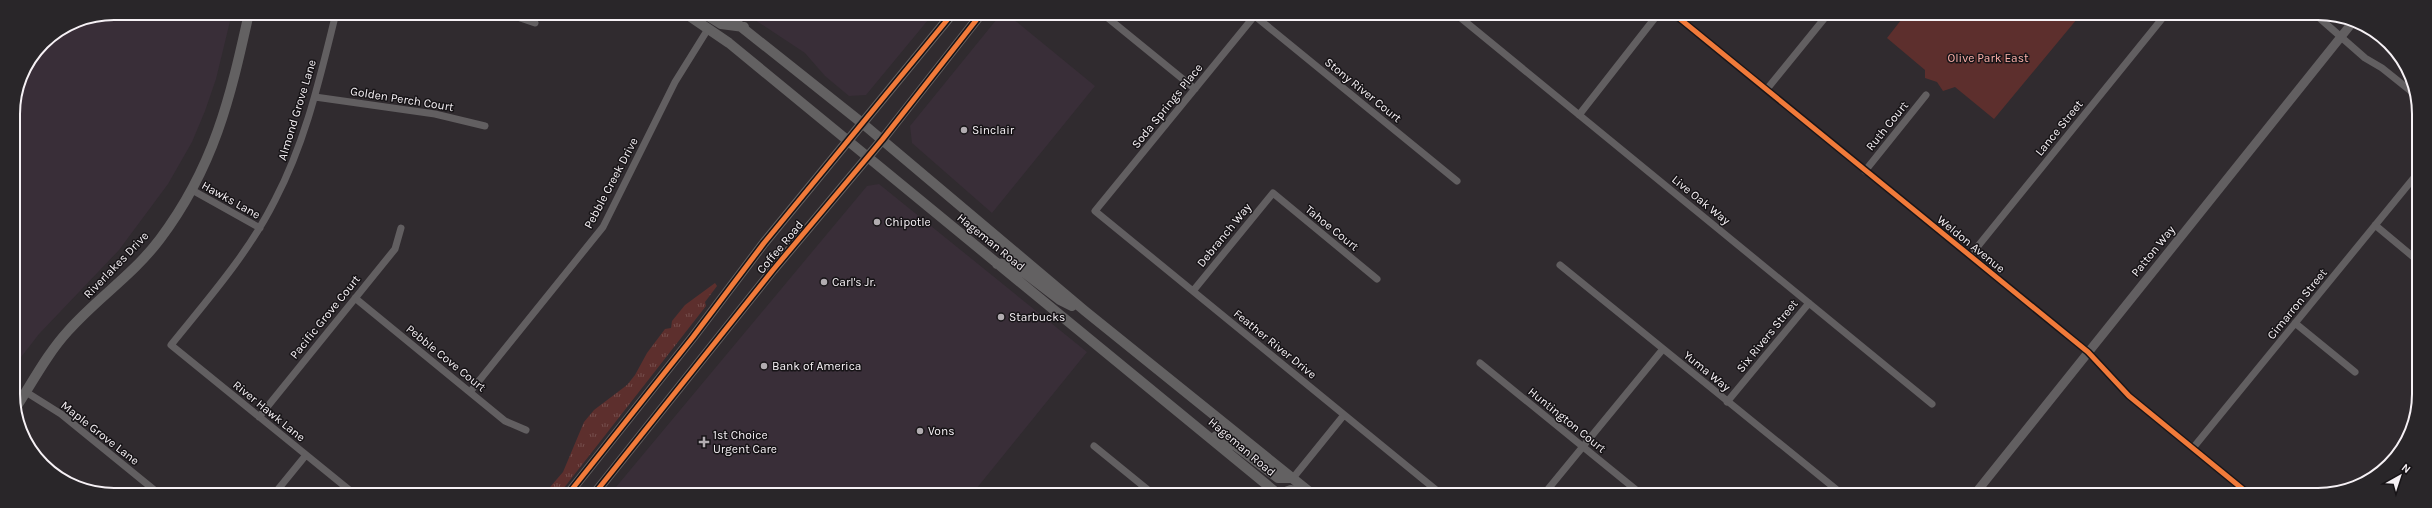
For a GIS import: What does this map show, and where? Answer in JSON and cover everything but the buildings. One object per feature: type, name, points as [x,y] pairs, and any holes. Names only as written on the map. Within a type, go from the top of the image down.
[{"type":"main road","name":"Riverlakes Drive","points":[[20,400],[68,330],[141,261],[159,240],[192,190],[205,165],[226,112],[247,20]]},
{"type":"main road","name":"Hageman Road","points":[[694,20],[729,43],[846,142],[1198,426],[1272,488]]},
{"type":"main road","points":[[715,20],[721,24],[744,27]]},
{"type":"main road","name":"Hageman Road","points":[[734,20],[862,123],[1085,311],[1305,488]]},
{"type":"main road","name":"Coffee Road","points":[[574,488],[693,337],[764,243],[947,20]]},
{"type":"main road","name":"Coffee Road","points":[[600,488],[768,276],[882,140],[976,20]]},
{"type":"main road","points":[[997,264],[1012,263],[1060,300],[1085,311]]},
{"type":"main road","points":[[1198,426],[1236,446],[1278,478],[1293,478]]},
{"type":"street","name":"Almond Grove Lane","points":[[171,345],[233,268],[260,228],[290,171],[315,97],[334,20]]},
{"type":"street","points":[[527,20],[536,23]]},
{"type":"street","points":[[1110,20],[1195,89]]},
{"type":"street","name":"Soda Springs Place","points":[[1095,211],[1252,20]]},
{"type":"street","name":"Stony River Court","points":[[1262,20],[1457,181]]},
{"type":"street","name":"Live Oak Way","points":[[1463,20],[1932,404]]},
{"type":"street","points":[[1579,115],[1653,20]]},
{"type":"street","name":"Weldon Avenue","points":[[1681,20],[2088,352],[2130,396],[2242,488]]},
{"type":"street","points":[[1767,90],[1823,20]]},
{"type":"street","name":"Lance Street","points":[[1970,256],[2161,20]]},
{"type":"street","points":[[2323,20],[2342,35],[2365,58],[2382,68],[2408,89]]},
{"type":"street","name":"Patton Way","points":[[1979,488],[2349,26]]},
{"type":"street","name":"Pebble Creek Drive","points":[[470,392],[603,227],[675,82],[708,29]]},
{"type":"street","name":"Ruth Court","points":[[1865,171],[1926,96]]},
{"type":"street","name":"Golden Perch Court","points":[[315,97],[435,114],[485,126]]},
{"type":"street","name":"Cimarron Street","points":[[2193,448],[2412,180]]},
{"type":"street","name":"Hawks Lane","points":[[192,190],[260,228]]},
{"type":"street","name":"Tahoe Court","points":[[1273,194],[1377,279]]},
{"type":"street","name":"Debranch Way","points":[[1193,291],[1273,194]]},
{"type":"street","name":"Feather River Drive","points":[[1095,211],[1434,488]]},
{"type":"street","points":[[2375,226],[2412,256]]},
{"type":"street","name":"Pacific Grove Court","points":[[259,417],[395,249],[401,228]]},
{"type":"street","name":"Yuma Way","points":[[1560,265],[1835,488]]},
{"type":"street","name":"Pebble Cove Court","points":[[355,298],[505,421],[526,430]]},
{"type":"street","name":"Six Rivers Street","points":[[1728,402],[1809,303]]},
{"type":"street","points":[[2295,323],[2355,372]]},
{"type":"street","name":"River Hawk Lane","points":[[171,345],[347,488]]},
{"type":"street","points":[[1549,488],[1663,349]]},
{"type":"street","name":"Huntington Court","points":[[1480,363],[1634,488]]},
{"type":"street","name":"Maple Grove Lane","points":[[26,392],[61,414],[152,488]]},
{"type":"street","points":[[1293,478],[1344,415]]},
{"type":"street","points":[[1094,446],[1146,488]]},
{"type":"street","points":[[280,488],[306,455]]},
{"type":"shaded area","points":[[114,20],[230,20],[216,79],[205,111],[192,142],[168,184],[119,250],[39,334],[20,359],[20,107],[23,89],[36,62],[47,47],[57,39],[78,27],[95,22]]},
{"type":"shaded area","points":[[755,20],[928,20],[866,95],[849,96],[825,76],[805,53]]},
{"type":"shaded area","points":[[996,20],[1014,20],[1095,86],[992,213],[912,143],[910,126]]},
{"type":"shaded area","points":[[879,184],[1087,352],[977,488],[615,488],[867,186]]},
{"type":"green space","name":"Olive Park East","points":[[1901,20],[2076,20],[1994,119],[1955,87],[1943,91],[1937,82],[1925,78],[1925,70],[1887,38]]},
{"type":"green space","points":[[715,283],[717,286],[705,302],[706,306],[564,488],[549,488],[563,472],[584,422],[594,410],[627,385],[635,375],[647,353],[665,329],[671,328],[672,321],[685,305]]},
{"type":"cycle path","points":[[573,488],[693,337],[764,243],[947,20]]},
{"type":"cycle path","points":[[599,488],[773,270],[882,140],[976,20]]},
{"type":"cycle path","points":[[1681,20],[2088,352],[2129,396],[2241,488]]},
{"type":"place","name":"Sinclair","points":[[964,130]]},
{"type":"place","name":"Chipotle","points":[[877,222]]},
{"type":"place","name":"Carl's Jr.","points":[[824,282]]},
{"type":"place","name":"Starbucks","points":[[1001,317]]},
{"type":"place","name":"Bank of America","points":[[764,366]]},
{"type":"place","name":"Vons","points":[[920,431]]},
{"type":"place","name":"1st Choice Urgent Care","points":[[704,442]]}]
